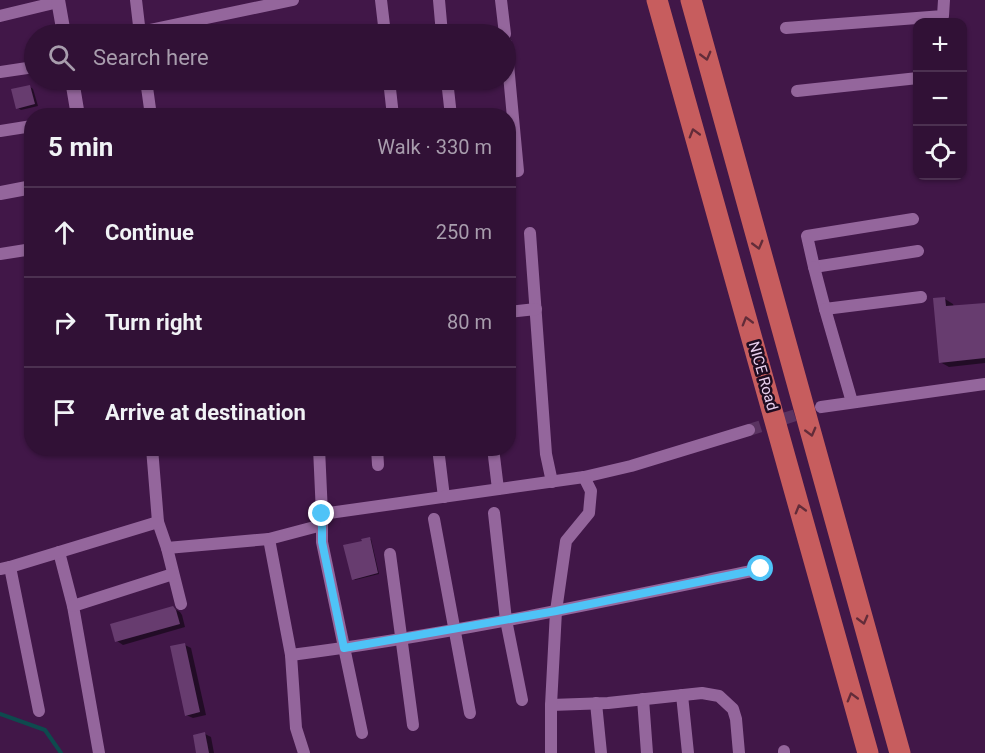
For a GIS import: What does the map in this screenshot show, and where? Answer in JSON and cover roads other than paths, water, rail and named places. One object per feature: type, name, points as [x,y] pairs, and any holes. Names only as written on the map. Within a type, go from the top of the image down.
[{"type":"highway","name":"NICE Road","points":[[657,0],[868,753]]},
{"type":"highway","name":"NICE Road","points":[[691,0],[900,753]]},
{"type":"street","points":[[136,0],[139,24]]},
{"type":"street","points":[[182,24],[293,0]]},
{"type":"street","points":[[381,0],[384,24]]},
{"type":"street","points":[[438,0],[441,24]]},
{"type":"street","points":[[501,0],[504,24]]},
{"type":"street","points":[[942,18],[944,0]]},
{"type":"street","points":[[0,16],[58,1],[62,24]]},
{"type":"street","points":[[786,28],[913,21]]},
{"type":"street","points":[[0,72],[24,68]]},
{"type":"street","points":[[797,91],[913,79]]},
{"type":"street","points":[[74,90],[77,108]]},
{"type":"street","points":[[147,90],[149,108]]},
{"type":"street","points":[[390,90],[392,108]]},
{"type":"street","points":[[448,90],[450,108]]},
{"type":"street","points":[[510,90],[512,108]]},
{"type":"street","points":[[0,130],[24,127]]},
{"type":"street","points":[[516,150],[518,171],[516,171]]},
{"type":"street","points":[[0,193],[24,188]]},
{"type":"street","points":[[852,402],[807,236],[913,219]]},
{"type":"street","points":[[530,233],[546,453],[552,482]]},
{"type":"street","points":[[0,254],[24,250]]},
{"type":"street","points":[[814,267],[918,251]]},
{"type":"street","points":[[825,309],[921,297]]},
{"type":"street","points":[[516,311],[536,309]]},
{"type":"street","points":[[821,407],[985,384]]},
{"type":"street","points":[[167,548],[269,539],[322,520],[444,497],[584,477],[631,466],[748,430]]},
{"type":"street","points":[[153,456],[158,522],[181,604]]},
{"type":"street","points":[[319,456],[322,542],[362,734]]},
{"type":"street","points":[[377,456],[378,465]]},
{"type":"street","points":[[439,456],[444,497]]},
{"type":"street","points":[[494,456],[498,489]]},
{"type":"street","points":[[551,753],[556,611],[566,542],[589,513],[591,491],[584,477]]},
{"type":"street","points":[[494,513],[506,620],[522,700]]},
{"type":"street","points":[[434,519],[470,713]]},
{"type":"street","points":[[39,711],[5,568],[158,522]]},
{"type":"street","points":[[269,539],[291,655],[296,728],[304,753]]},
{"type":"street","points":[[59,552],[72,606],[99,753]]},
{"type":"street","points":[[390,554],[413,725]]},
{"type":"street","points":[[291,655],[556,611],[761,569]]},
{"type":"street","points":[[72,606],[173,574]]},
{"type":"street","points":[[551,705],[702,693],[719,696],[733,710],[739,753]]},
{"type":"street","points":[[682,695],[688,753]]},
{"type":"street","points":[[643,699],[647,753]]},
{"type":"street","points":[[596,703],[601,753]]},
{"type":"waterway","points":[[0,714],[45,730],[61,753]]},
{"type":"tunnel","points":[[749,430],[821,407]]}]
